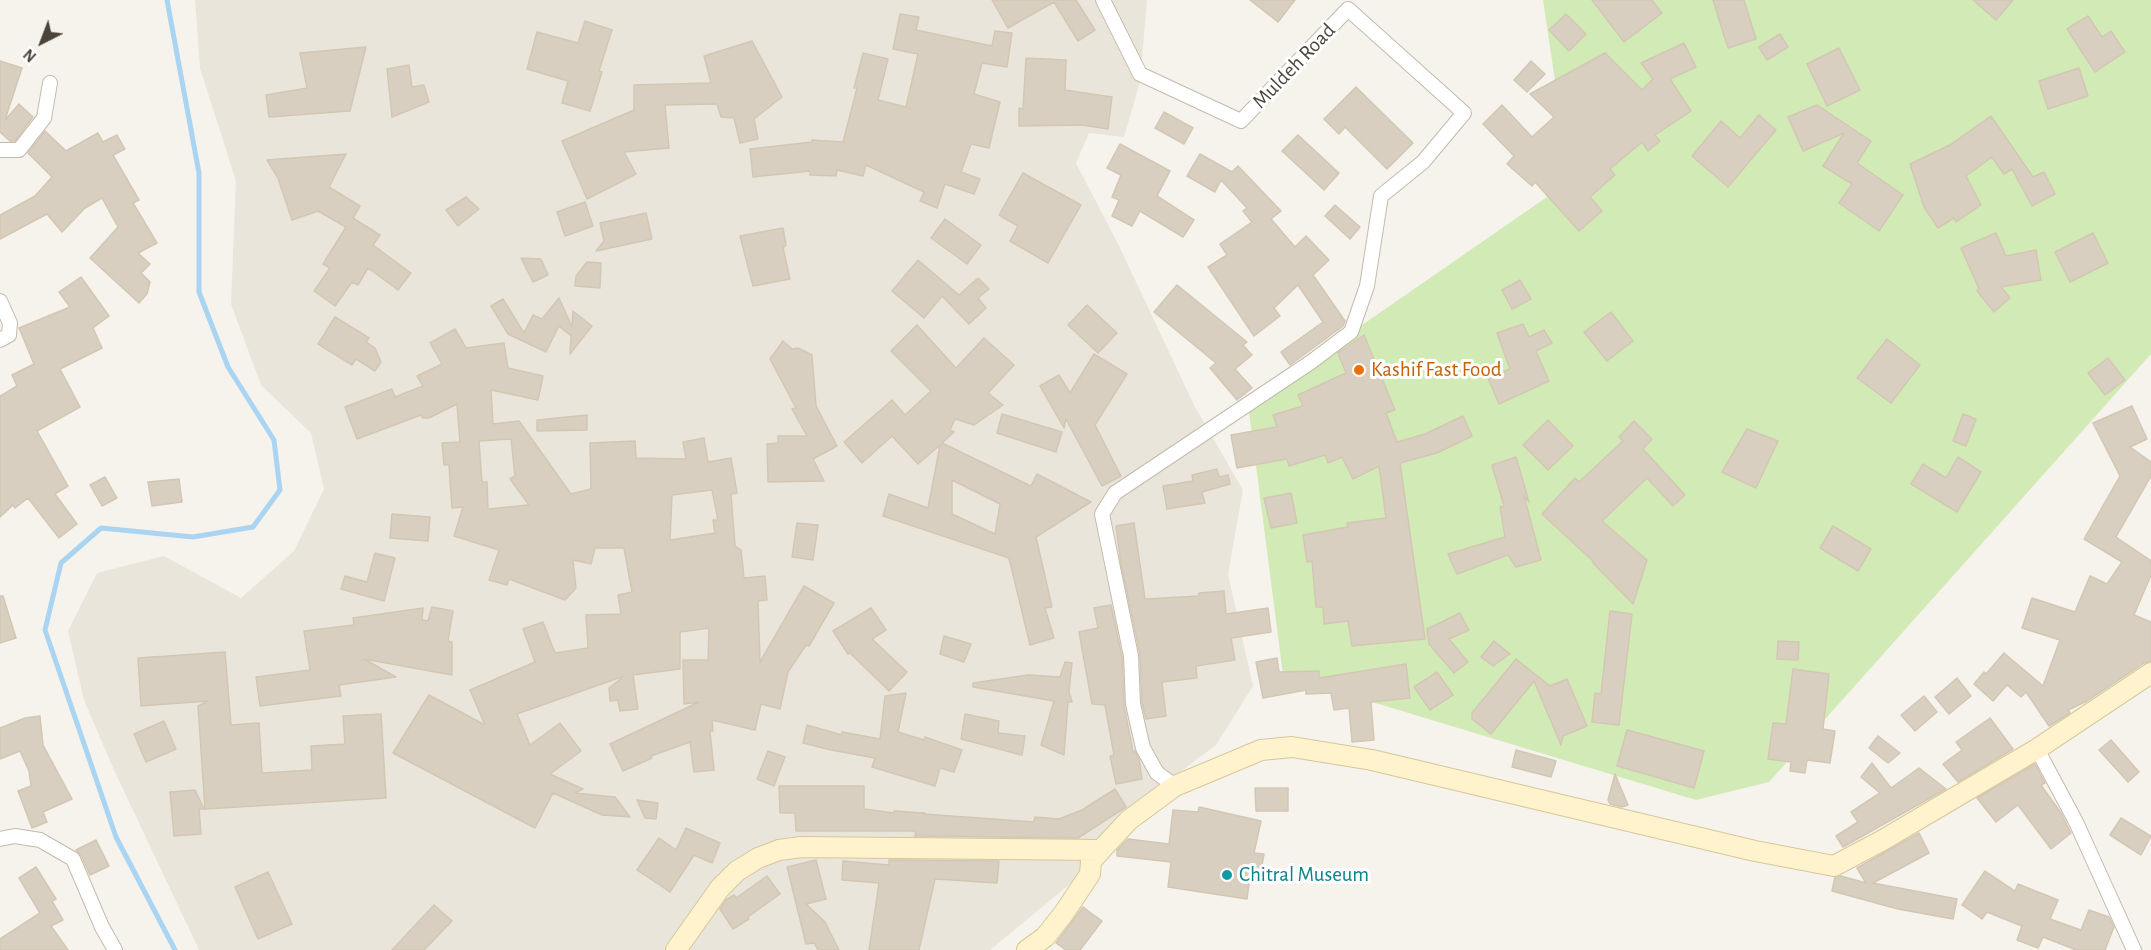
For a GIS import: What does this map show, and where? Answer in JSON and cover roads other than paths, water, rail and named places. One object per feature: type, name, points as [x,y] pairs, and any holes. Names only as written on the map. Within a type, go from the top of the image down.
[{"type":"street","name":"Muldeh Road","points":[[1103,0],[1140,74],[1241,121],[1348,9],[1464,113],[1423,162],[1381,196],[1367,286],[1350,332],[1311,362],[1115,493],[1102,514],[1131,656],[1133,704],[1143,748],[1156,773],[1175,786]]},
{"type":"street","points":[[0,150],[19,150],[44,118],[50,82]]},
{"type":"street","points":[[0,301],[10,322],[9,335],[0,340]]},
{"type":"street","points":[[1028,950],[1045,937],[1064,913],[1090,874],[1091,861],[1129,820],[1175,786],[1261,750],[1292,747],[1372,760],[1755,851],[1834,866],[2037,749],[2151,673]]},
{"type":"street","points":[[2037,749],[2076,822],[2134,950]]},
{"type":"street","points":[[0,839],[15,836],[40,840],[73,858],[102,927],[115,950]]},
{"type":"street","points":[[676,950],[720,888],[737,871],[758,858],[779,850],[801,847],[1101,850]]},
{"type":"waterway","points":[[167,0],[199,173],[199,292],[228,367],[274,440],[280,490],[253,527],[193,537],[101,528],[61,563],[45,630],[116,837],[175,950]]},
{"type":"place","name":"Kashif Fast Food","points":[[1359,370]]},
{"type":"place","name":"Chitral Museum","points":[[1227,875]]}]
